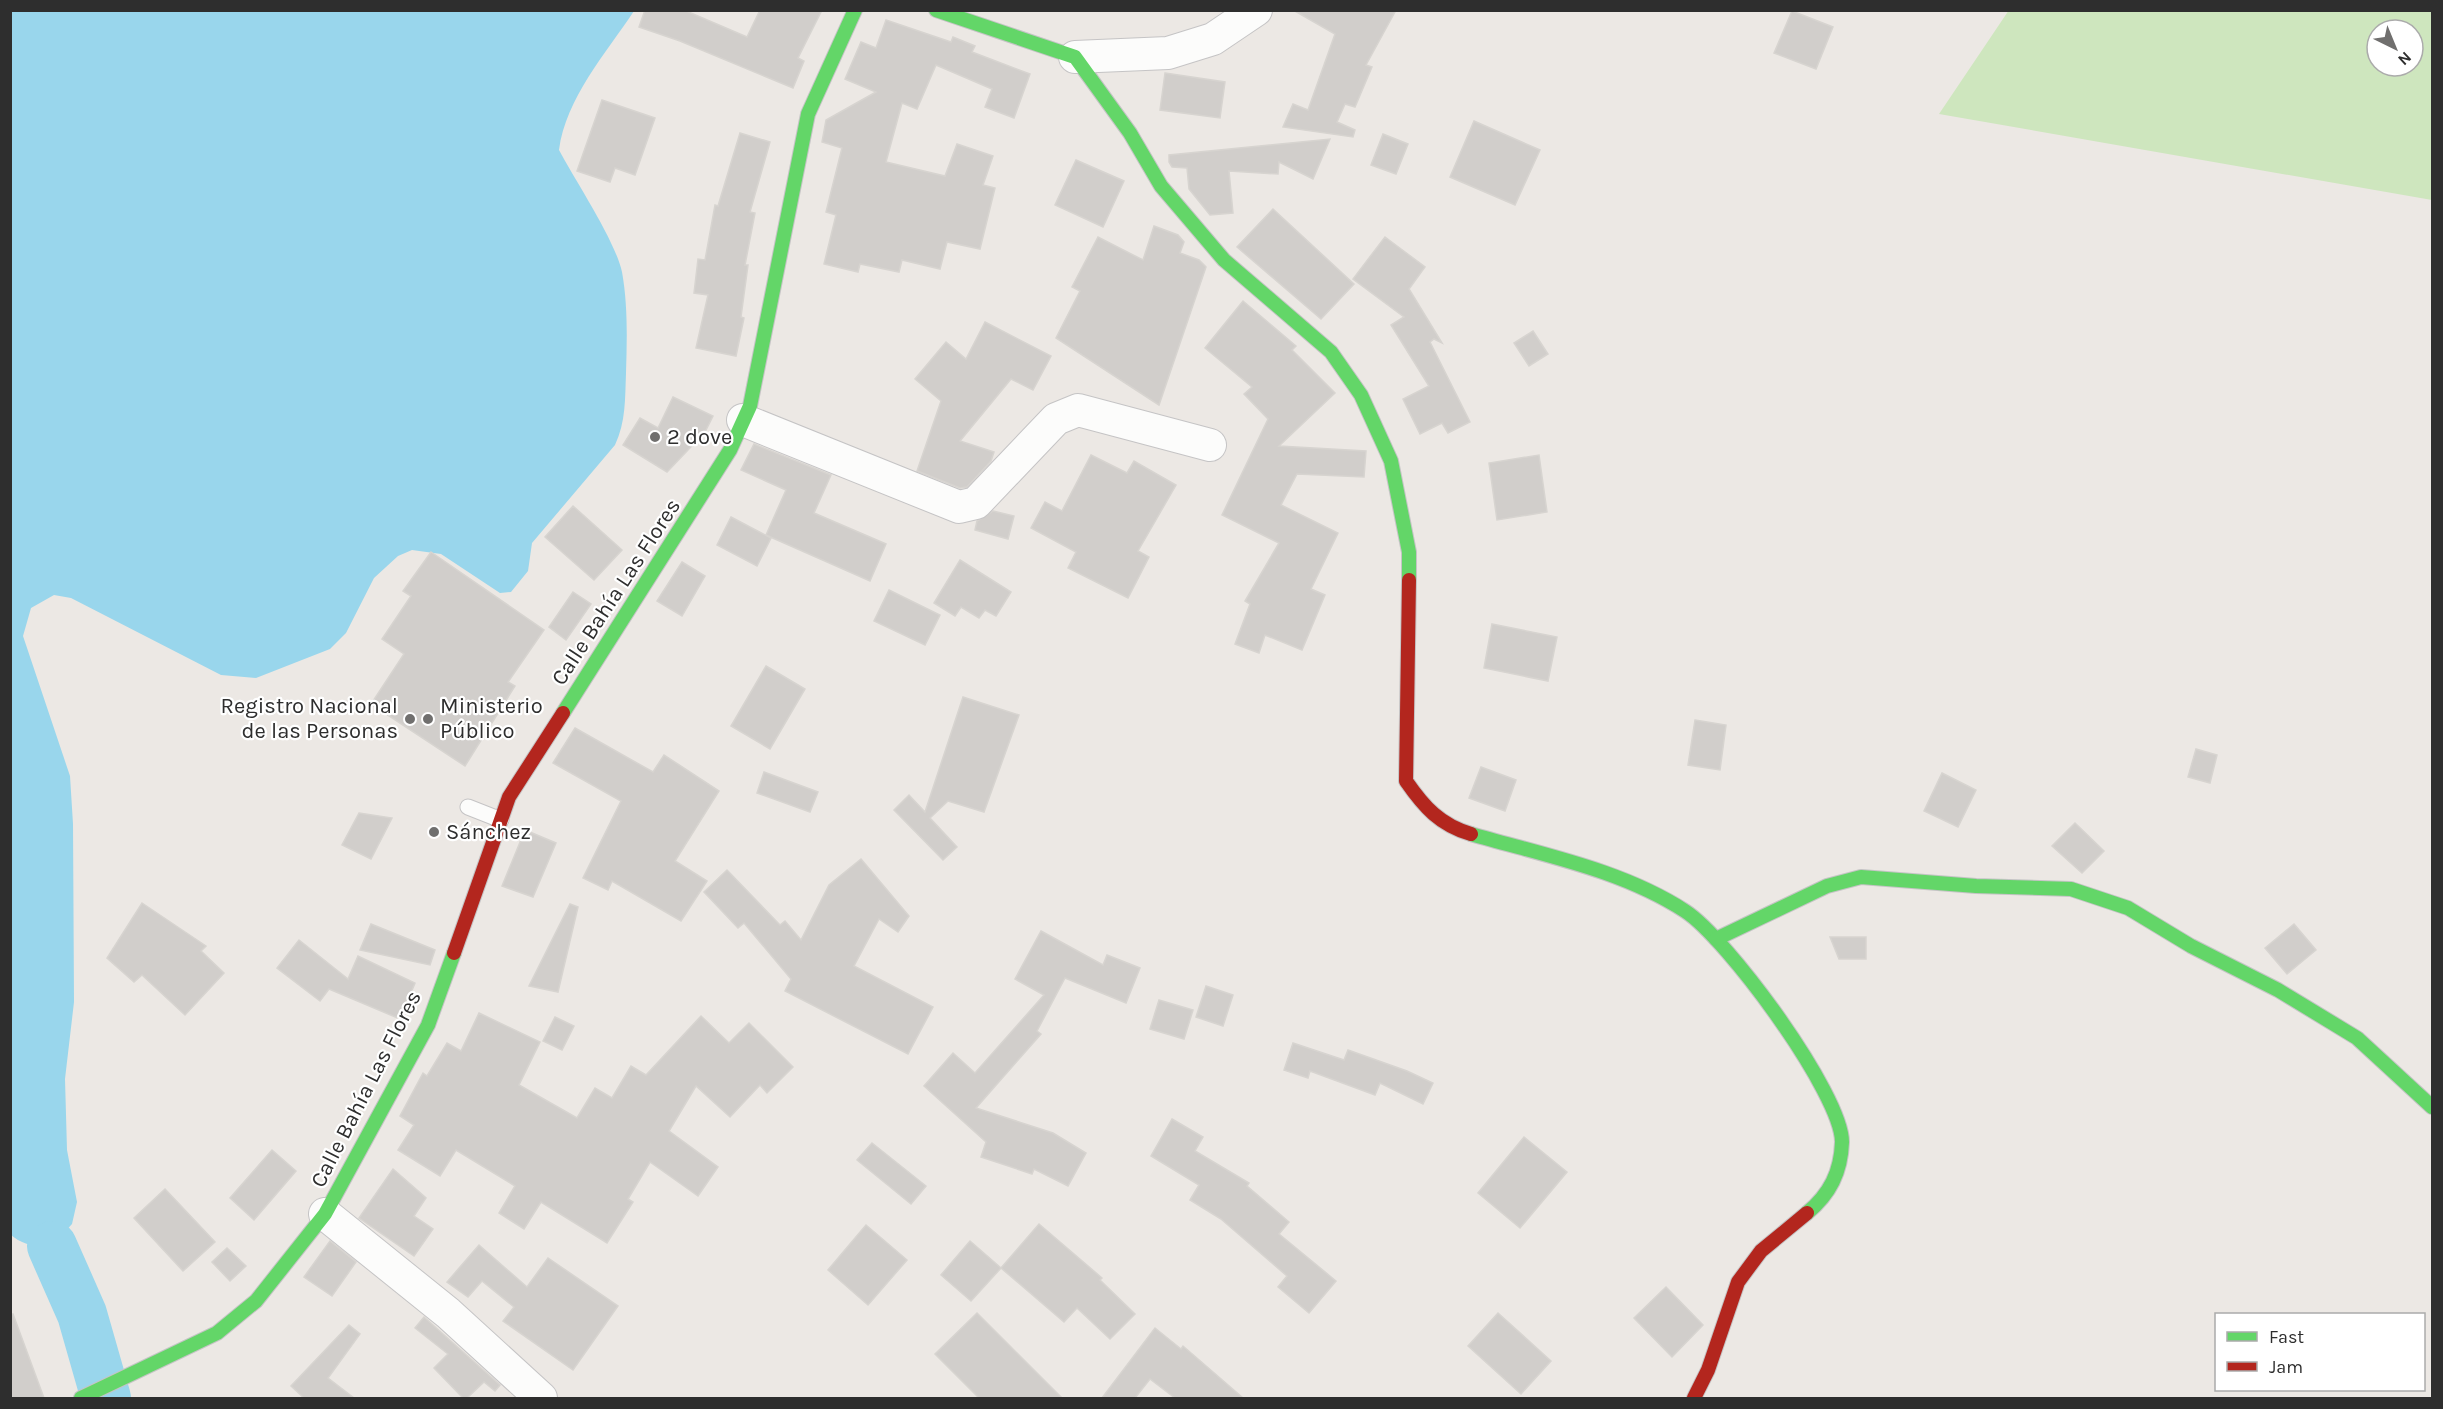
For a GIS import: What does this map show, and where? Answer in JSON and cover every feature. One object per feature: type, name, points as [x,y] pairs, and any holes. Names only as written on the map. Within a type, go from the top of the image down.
[{"type":"street","name":"Calle Bahía Las Flores","points":[[81,1398],[217,1333],[256,1301],[325,1214],[428,1025],[501,820],[516,800],[730,450],[750,406],[808,114],[855,10]]},
{"type":"street","points":[[936,10],[1075,57],[1168,53],[1213,39],[1256,10]]},
{"type":"street","points":[[1075,57],[1130,133],[1161,186],[1182,211],[1224,260],[1331,352],[1361,395],[1391,461],[1409,552],[1406,781],[1423,806],[1450,828],[1630,881],[1687,912],[1726,949],[1796,1045],[1832,1103],[1842,1140],[1838,1174],[1822,1200],[1761,1251],[1738,1282],[1708,1370],[1694,1398]]},
{"type":"street","points":[[743,420],[958,507],[976,503],[1056,418],[1078,411],[1210,445]]},
{"type":"street","points":[[1716,939],[1827,886],[1861,877],[1976,886],[2071,889],[2128,909],[2191,946],[2278,990],[2357,1038],[2433,1107]]},
{"type":"street","points":[[325,1214],[448,1313],[541,1398]]},
{"type":"lane","points":[[468,807],[501,820]]},
{"type":"green space","points":[[2009,10],[2432,11],[2432,200],[1939,114]]},
{"type":"water","points":[[10,11],[634,11],[578,94],[563,131],[559,150],[612,244],[622,272],[627,335],[623,419],[615,445],[532,543],[528,571],[511,592],[500,593],[441,554],[412,550],[398,556],[374,578],[346,633],[330,649],[256,678],[221,675],[71,598],[54,595],[31,608],[23,636],[70,776],[73,824],[74,1002],[65,1079],[67,1150],[77,1202],[72,1224],[52,1246],[35,1246],[24,1243],[10,1234]]},
{"type":"building","points":[[645,10],[684,10],[747,37],[760,10],[822,10],[798,58],[804,61],[793,88],[680,41],[639,27]]},
{"type":"building","points":[[1293,10],[1396,10],[1366,65],[1372,67],[1355,107],[1345,104],[1337,122],[1355,130],[1353,137],[1283,127],[1293,104],[1308,110],[1335,34]]},
{"type":"building","points":[[1792,11],[1833,27],[1816,69],[1774,53]]},
{"type":"building","points":[[886,20],[951,42],[953,37],[975,46],[972,52],[1030,74],[1014,118],[985,107],[992,89],[936,65],[917,109],[902,103],[886,162],[945,176],[957,144],[993,156],[983,185],[995,188],[980,249],[947,242],[940,269],[902,260],[899,272],[860,264],[858,272],[824,264],[836,215],[826,212],[842,148],[822,142],[826,120],[876,92],[845,79],[861,42],[876,48]]},
{"type":"building","points":[[1165,73],[1225,82],[1220,118],[1160,110]]},
{"type":"building","points":[[602,100],[655,118],[635,175],[615,168],[610,182],[577,171]]},
{"type":"building","points":[[1474,121],[1540,150],[1515,205],[1450,177]]},
{"type":"building","points":[[740,133],[770,142],[750,212],[755,213],[745,265],[748,265],[741,317],[744,318],[736,356],[696,348],[708,295],[694,293],[698,259],[705,260],[715,205],[718,206]]},
{"type":"building","points":[[1383,134],[1408,144],[1396,174],[1371,165]]},
{"type":"building","points":[[1330,139],[1313,179],[1279,162],[1278,174],[1229,171],[1233,213],[1210,215],[1189,189],[1187,168],[1172,167],[1169,162],[1169,155]]},
{"type":"building","points":[[1076,160],[1124,181],[1103,227],[1055,205]]},
{"type":"building","points":[[1273,209],[1354,284],[1321,319],[1237,247]]},
{"type":"building","points":[[1154,226],[1178,235],[1184,242],[1180,253],[1199,260],[1206,267],[1159,405],[1056,338],[1080,291],[1072,287],[1098,237],[1143,260]]},
{"type":"building","points":[[1385,237],[1425,267],[1409,289],[1442,343],[1434,339],[1430,342],[1470,422],[1448,433],[1442,423],[1420,434],[1403,399],[1429,386],[1391,325],[1404,317],[1353,279]]},
{"type":"building","points":[[1243,301],[1296,346],[1292,350],[1335,393],[1279,446],[1366,451],[1364,477],[1297,474],[1281,505],[1338,533],[1311,589],[1325,595],[1302,650],[1265,635],[1259,653],[1235,644],[1250,604],[1245,601],[1279,543],[1222,515],[1268,419],[1244,394],[1252,387],[1205,348]]},
{"type":"building","points":[[985,322],[1051,356],[1033,390],[1011,379],[960,441],[994,452],[991,461],[967,487],[960,488],[917,471],[941,401],[915,379],[946,342],[966,359]]},
{"type":"building","points":[[1533,331],[1548,354],[1529,366],[1514,343]]},
{"type":"building","points":[[673,397],[713,416],[705,432],[667,472],[623,445],[640,418],[658,428]]},
{"type":"building","points":[[754,444],[831,475],[814,513],[886,544],[870,581],[766,535],[786,490],[741,470]]},
{"type":"building","points":[[1091,455],[1127,473],[1134,461],[1176,485],[1138,551],[1149,557],[1128,598],[1068,568],[1076,552],[1031,528],[1045,502],[1062,511]]},
{"type":"building","points":[[1539,455],[1547,512],[1497,520],[1489,463]]},
{"type":"building","points":[[573,506],[622,550],[594,580],[545,537]]},
{"type":"building","points":[[993,511],[1014,516],[1008,539],[975,530],[977,521]]},
{"type":"building","points":[[731,517],[771,538],[757,566],[717,545]]},
{"type":"building","points":[[431,552],[544,630],[508,682],[515,686],[465,766],[371,704],[404,654],[382,639],[411,596],[403,591]]},
{"type":"building","points":[[960,560],[1011,592],[996,616],[985,610],[979,618],[961,607],[955,616],[934,603]]},
{"type":"building","points":[[682,562],[705,576],[682,616],[657,601]]},
{"type":"building","points":[[889,590],[940,615],[925,645],[874,621]]},
{"type":"building","points":[[573,592],[591,604],[566,640],[549,627]]},
{"type":"building","points":[[1492,624],[1557,637],[1548,681],[1484,668]]},
{"type":"building","points":[[766,666],[805,689],[770,749],[731,726]]},
{"type":"building","points":[[963,697],[1019,715],[984,812],[948,801],[930,818],[957,847],[943,860],[894,810],[909,795],[925,812]]},
{"type":"building","points":[[1695,720],[1726,725],[1720,770],[1688,765]]},
{"type":"building","points":[[575,728],[653,772],[664,755],[719,791],[675,861],[707,881],[681,921],[612,881],[608,890],[583,878],[621,801],[553,763]]},
{"type":"building","points":[[2196,749],[2217,755],[2210,783],[2188,777]]},
{"type":"building","points":[[1481,767],[1516,780],[1505,811],[1469,798]]},
{"type":"building","points":[[764,772],[818,792],[810,812],[757,793]]},
{"type":"building","points":[[1942,773],[1976,790],[1958,827],[1924,811]]},
{"type":"building","points":[[359,813],[392,818],[371,859],[342,845]]},
{"type":"building","points":[[2075,823],[2104,851],[2082,873],[2052,846]]},
{"type":"building","points":[[525,830],[556,843],[533,897],[502,886]]},
{"type":"building","points":[[861,859],[909,916],[898,932],[879,919],[854,966],[933,1007],[908,1054],[785,991],[791,979],[744,923],[738,928],[704,892],[727,870],[780,925],[785,921],[801,940],[829,885]]},
{"type":"building","points":[[142,903],[206,946],[201,951],[224,973],[185,1015],[142,975],[134,982],[107,958]]},
{"type":"building","points":[[570,904],[578,907],[558,992],[529,986]]},
{"type":"building","points":[[371,924],[435,950],[430,965],[360,950]]},
{"type":"building","points":[[2294,924],[2316,950],[2287,974],[2265,948]]},
{"type":"building","points":[[1041,931],[1103,965],[1107,955],[1140,968],[1126,1003],[1065,978],[1037,1031],[1041,1034],[976,1108],[1053,1133],[1086,1153],[1068,1186],[1034,1169],[1032,1174],[981,1157],[986,1142],[924,1086],[953,1053],[975,1073],[1044,995],[1015,979]]},
{"type":"building","points":[[1830,937],[1866,937],[1866,959],[1839,959]]},
{"type":"building","points":[[299,940],[348,979],[358,956],[415,983],[400,1019],[329,989],[320,1001],[277,968]]},
{"type":"building","points":[[1206,986],[1233,995],[1223,1026],[1196,1017]]},
{"type":"building","points":[[1159,1000],[1193,1010],[1184,1039],[1150,1029]]},
{"type":"building","points":[[479,1013],[540,1042],[519,1085],[577,1118],[595,1088],[612,1098],[631,1066],[646,1075],[701,1016],[729,1043],[749,1023],[793,1067],[767,1093],[760,1085],[730,1117],[696,1086],[669,1131],[718,1167],[698,1196],[650,1162],[628,1199],[633,1202],[607,1243],[541,1202],[524,1229],[499,1213],[515,1186],[456,1150],[440,1176],[398,1150],[414,1125],[400,1116],[423,1073],[427,1076],[447,1043],[461,1051]]},
{"type":"building","points":[[555,1017],[574,1026],[562,1050],[543,1041]]},
{"type":"building","points":[[1293,1043],[1344,1060],[1348,1050],[1433,1083],[1423,1104],[1380,1083],[1375,1095],[1310,1071],[1308,1078],[1284,1070]]},
{"type":"building","points":[[1172,1119],[1203,1137],[1195,1151],[1249,1183],[1247,1186],[1289,1222],[1279,1234],[1336,1281],[1309,1313],[1278,1287],[1287,1276],[1221,1219],[1190,1200],[1199,1185],[1151,1156]]},
{"type":"building","points":[[1524,1137],[1567,1172],[1520,1228],[1478,1193]]},
{"type":"building","points":[[872,1143],[926,1186],[911,1204],[857,1160]]},
{"type":"building","points":[[272,1150],[296,1171],[254,1220],[230,1198]]},
{"type":"building","points":[[393,1169],[426,1198],[414,1216],[433,1229],[414,1256],[359,1218]]},
{"type":"building","points":[[165,1189],[215,1242],[183,1271],[134,1218]]},
{"type":"building","points":[[1039,1224],[1102,1278],[1100,1280],[1135,1314],[1110,1339],[1077,1308],[1064,1322],[1001,1268]]},
{"type":"building","points":[[866,1225],[907,1260],[868,1305],[828,1270]]},
{"type":"building","points":[[330,1241],[356,1262],[332,1296],[304,1277]]},
{"type":"building","points":[[970,1241],[1001,1268],[971,1301],[941,1275]]},
{"type":"building","points":[[479,1245],[527,1287],[548,1258],[618,1306],[573,1370],[503,1321],[514,1307],[482,1281],[468,1297],[447,1282]]},
{"type":"building","points":[[227,1248],[246,1266],[230,1281],[212,1262]]},
{"type":"building","points":[[1666,1287],[1703,1325],[1672,1357],[1634,1318]]},
{"type":"building","points":[[977,1313],[1062,1398],[979,1398],[935,1354]]},
{"type":"building","points":[[1498,1313],[1551,1361],[1521,1394],[1468,1346]]},
{"type":"building","points":[[10,1314],[13,1314],[44,1398],[10,1398]]},
{"type":"building","points":[[424,1317],[500,1385],[495,1391],[484,1382],[467,1398],[463,1398],[434,1368],[448,1354],[415,1328]]},
{"type":"building","points":[[349,1325],[360,1334],[328,1378],[354,1398],[304,1398],[291,1386]]},
{"type":"building","points":[[1155,1328],[1181,1349],[1183,1346],[1243,1398],[1175,1398],[1150,1379],[1135,1398],[1102,1398]]},
{"type":"waterway","points":[[52,1246],[82,1314],[106,1398]]},
{"type":"traffic: fast","points":[[563,713],[730,450],[750,406],[808,114],[855,10]]},
{"type":"traffic: fast","points":[[936,10],[1075,57],[1130,133],[1161,186],[1224,260],[1331,352],[1361,395],[1391,461],[1409,552],[1409,580]]},
{"type":"traffic: fast","points":[[1471,834],[1581,865],[1635,885],[1685,911],[1704,927],[1727,952],[1753,983],[1803,1055],[1837,1119],[1842,1142],[1837,1173],[1828,1190],[1807,1213]]},
{"type":"traffic: fast","points":[[1716,939],[1827,886],[1861,877],[1976,886],[2071,889],[2128,908],[2191,946],[2278,990],[2357,1038],[2432,1107]]},
{"type":"traffic: fast","points":[[81,1398],[217,1333],[256,1301],[325,1214],[428,1025],[454,953]]},
{"type":"traffic: jam","points":[[1409,580],[1406,781],[1434,814],[1450,826],[1471,834]]},
{"type":"traffic: jam","points":[[454,953],[509,797],[563,713]]},
{"type":"traffic: jam","points":[[1694,1398],[1708,1370],[1738,1282],[1761,1251],[1807,1213]]},
{"type":"place","name":"2 dove","points":[[655,437]]},
{"type":"place","name":"Registro Nacional de las Personas","points":[[410,719]]},
{"type":"place","name":"Ministerio Público","points":[[428,719]]},
{"type":"place","name":"Sánchez","points":[[434,832]]}]
